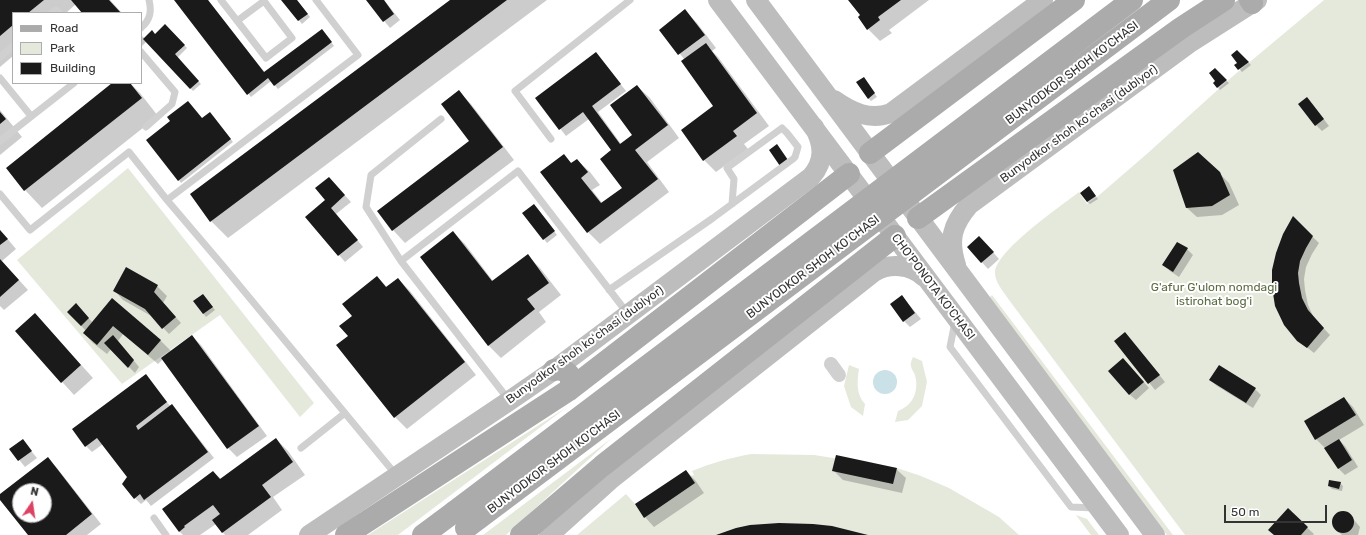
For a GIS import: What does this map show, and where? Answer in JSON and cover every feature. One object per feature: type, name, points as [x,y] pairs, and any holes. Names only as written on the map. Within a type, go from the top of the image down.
[{"type":"main road","points":[[870,153],[1074,0]]},
{"type":"main road","name":"BUNYODKOR SHOH KO'CHASI","points":[[459,525],[1132,0]]},
{"type":"main road","name":"BUNYODKOR SHOH KO'CHASI","points":[[423,535],[459,525],[1169,0]]},
{"type":"main road","points":[[918,218],[1181,28],[1224,0]]},
{"type":"main road","points":[[346,535],[569,390],[849,174]]},
{"type":"main road","points":[[521,535],[602,466],[895,236]]},
{"type":"main road","points":[[554,370],[562,369],[569,374],[572,382],[569,390]]},
{"type":"street","name":"CHO'PONOTA KO'CHASI","points":[[718,0],[1119,535]]},
{"type":"street","points":[[756,0],[1155,535]]},
{"type":"street","points":[[827,96],[846,108],[866,116],[880,116],[891,113],[1043,0]]},
{"type":"street","name":"Bunyodkor shoh koʻchasi (dublyor)","points":[[963,278],[954,258],[952,238],[956,222],[969,206],[1191,42],[1253,1]]},
{"type":"street","name":"Bunyodkor shoh koʻchasi (dublyor)","points":[[308,535],[554,370],[811,177],[817,169],[821,156],[820,140],[814,127]]},
{"type":"street","points":[[549,535],[610,480],[874,272],[885,267],[900,266],[914,270],[928,281]]},
{"type":"street","points":[[831,364],[839,376]]},
{"type":"lane","points":[[142,27],[147,22],[150,15],[151,7],[149,0]]},
{"type":"lane","points":[[221,0],[237,21],[266,58],[292,38],[264,1],[237,21]]},
{"type":"lane","points":[[167,200],[358,55],[316,0]]},
{"type":"lane","points":[[551,139],[515,91],[630,0]]},
{"type":"lane","points":[[0,57],[12,47]]},
{"type":"lane","points":[[142,53],[175,92],[172,104],[146,127]]},
{"type":"lane","points":[[0,78],[31,116]]},
{"type":"lane","points":[[0,141],[73,84]]},
{"type":"lane","points":[[441,119],[371,175],[366,207],[401,261],[509,401]]},
{"type":"lane","points":[[609,290],[732,204],[795,156],[798,147],[788,133],[782,128],[727,168],[734,179],[732,204]]},
{"type":"lane","points":[[0,194],[30,230],[128,152],[397,476]]},
{"type":"lane","points":[[401,261],[518,171],[628,314]]},
{"type":"lane","points":[[301,448],[345,413]]},
{"type":"lane","points":[[154,518],[166,535]]},
{"type":"green space","name":"G'afur G'ulom nomdagi istirohat bog'i","points":[[1324,0],[1366,0],[1366,535],[1185,535],[1009,300],[998,284],[995,273],[998,264],[1006,253],[1030,230],[1079,192],[1087,204],[1097,197],[1233,76]]},
{"type":"green space","points":[[128,168],[314,403],[300,417],[220,315],[122,384],[17,260]]},
{"type":"green space","points":[[992,295],[1173,535],[1167,535],[989,298]]},
{"type":"green space","points":[[913,357],[922,361],[927,382],[922,406],[908,420],[895,422],[898,411],[908,405],[916,391],[915,375],[911,368]]},
{"type":"green space","points":[[849,365],[859,369],[858,388],[860,396],[865,404],[863,416],[851,407],[844,386]]},
{"type":"green space","points":[[567,407],[398,535],[368,535]]},
{"type":"green space","points":[[612,438],[506,535],[483,535]]},
{"type":"green space","points":[[751,454],[814,455],[897,468],[949,488],[999,517],[1019,535],[577,535],[626,494],[635,504],[686,470],[691,476],[694,475],[692,471],[699,468]]},
{"type":"green space","points":[[1076,515],[1087,519],[1099,535],[1091,535]]},
{"type":"water","points":[[885,370],[894,373],[897,382],[894,391],[885,394],[876,391],[873,382],[876,373]]},
{"type":"building","points":[[0,0],[44,0],[29,12],[12,12],[12,26],[0,36]]},
{"type":"building","points":[[71,0],[109,0],[120,12],[81,12]]},
{"type":"building","points":[[174,0],[208,0],[264,72],[322,29],[332,42],[274,86],[268,78],[247,95]]},
{"type":"building","points":[[281,0],[297,0],[308,14],[298,21]]},
{"type":"building","points":[[366,0],[384,0],[394,14],[383,22]]},
{"type":"building","points":[[450,0],[507,0],[210,222],[190,194]]},
{"type":"building","points":[[848,0],[901,0],[878,17],[880,20],[867,30],[858,17],[860,15]]},
{"type":"building","points":[[685,9],[705,35],[678,55],[659,30]]},
{"type":"building","points":[[165,24],[185,45],[175,54],[199,81],[190,89],[143,39],[152,30],[155,34]]},
{"type":"building","points":[[706,43],[757,113],[733,131],[737,136],[703,161],[681,130],[713,106],[681,61]]},
{"type":"building","points":[[1237,50],[1249,62],[1238,70],[1234,65],[1237,63],[1231,55]]},
{"type":"building","points":[[596,52],[621,84],[592,106],[620,144],[632,135],[610,105],[637,85],[668,125],[635,150],[658,179],[587,233],[540,172],[564,154],[571,163],[577,159],[588,172],[581,178],[601,203],[622,188],[600,159],[611,150],[583,112],[559,130],[535,98]]},
{"type":"building","points":[[1215,68],[1227,80],[1217,88],[1213,83],[1215,81],[1209,73]]},
{"type":"building","points":[[864,77],[875,93],[868,99],[856,82]]},
{"type":"building","points":[[111,84],[131,84],[142,98],[24,191],[6,168]]},
{"type":"building","points":[[459,90],[503,147],[392,231],[377,211],[469,141],[441,104]]},
{"type":"building","points":[[1307,97],[1324,119],[1315,126],[1298,104]]},
{"type":"building","points":[[188,101],[202,118],[210,112],[231,139],[178,181],[146,140],[170,121],[167,117]]},
{"type":"building","points":[[0,112],[6,119],[0,124]]},
{"type":"building","points":[[777,144],[788,160],[780,166],[769,150]]},
{"type":"building","points":[[1198,152],[1220,172],[1230,195],[1212,206],[1186,208],[1173,170]]},
{"type":"building","points":[[329,177],[345,195],[331,208],[358,240],[338,256],[305,217],[325,200],[315,188]]},
{"type":"building","points":[[1089,186],[1096,196],[1087,202],[1080,193]]},
{"type":"building","points":[[534,204],[555,231],[543,240],[522,213]]},
{"type":"building","points":[[1293,216],[1313,236],[1300,261],[1298,273],[1299,283],[1302,298],[1308,310],[1324,328],[1307,348],[1297,341],[1284,325],[1275,306],[1272,287],[1272,270],[1276,253],[1283,234]]},
{"type":"building","points":[[0,230],[8,239],[0,245]]},
{"type":"building","points":[[453,231],[492,281],[528,254],[549,283],[527,299],[535,309],[488,346],[420,257]]},
{"type":"building","points":[[979,236],[994,252],[981,263],[967,247]]},
{"type":"building","points":[[1177,242],[1188,248],[1173,272],[1162,265]]},
{"type":"building","points":[[0,259],[19,280],[0,297]]},
{"type":"building","points":[[126,267],[158,285],[154,292],[176,317],[162,329],[145,309],[113,291]]},
{"type":"building","points":[[377,276],[386,287],[398,278],[465,362],[394,418],[336,345],[348,336],[339,326],[352,316],[342,304]]},
{"type":"building","points":[[203,294],[213,307],[203,314],[193,301]]},
{"type":"building","points":[[902,295],[915,313],[903,322],[890,304]]},
{"type":"building","points":[[112,298],[161,340],[148,355],[113,326],[97,345],[83,333]]},
{"type":"building","points":[[76,303],[89,318],[81,326],[67,312]]},
{"type":"building","points":[[35,313],[81,365],[61,383],[15,331]]},
{"type":"building","points":[[1125,332],[1160,375],[1148,384],[1114,341]]},
{"type":"building","points":[[113,335],[134,360],[128,368],[104,343]]},
{"type":"building","points":[[192,335],[259,426],[227,449],[161,358]]},
{"type":"building","points":[[1123,358],[1144,382],[1129,395],[1108,371]]},
{"type":"building","points":[[1219,365],[1256,388],[1246,403],[1209,380]]},
{"type":"building","points":[[146,374],[167,402],[136,426],[138,430],[172,404],[208,452],[144,500],[140,494],[134,499],[122,484],[127,477],[97,438],[85,447],[72,429]]},
{"type":"building","points":[[1344,397],[1356,415],[1315,440],[1304,421]]},
{"type":"building","points":[[276,438],[293,462],[262,485],[271,497],[222,533],[212,520],[220,514],[213,505],[184,526],[185,527],[179,532],[162,509],[213,471],[220,479]]},
{"type":"building","points":[[23,439],[32,451],[18,461],[9,449]]},
{"type":"building","points":[[1339,439],[1352,460],[1338,469],[1324,448]]},
{"type":"building","points":[[836,455],[897,468],[893,484],[832,471]]},
{"type":"building","points":[[48,457],[92,514],[66,535],[28,535],[18,523],[52,523],[52,483],[14,483]]},
{"type":"building","points":[[686,470],[695,483],[644,518],[635,504]]},
{"type":"building","points":[[1329,480],[1341,482],[1339,489],[1328,486]]},
{"type":"building","points":[[12,485],[12,515],[0,500],[0,494]]},
{"type":"building","points":[[1288,508],[1308,527],[1301,535],[1274,535],[1268,530]]},
{"type":"building","points":[[1343,511],[1351,514],[1354,522],[1351,530],[1343,533],[1335,530],[1332,522],[1335,514]]},
{"type":"building","points":[[779,523],[832,526],[868,535],[716,535],[750,525]]}]
